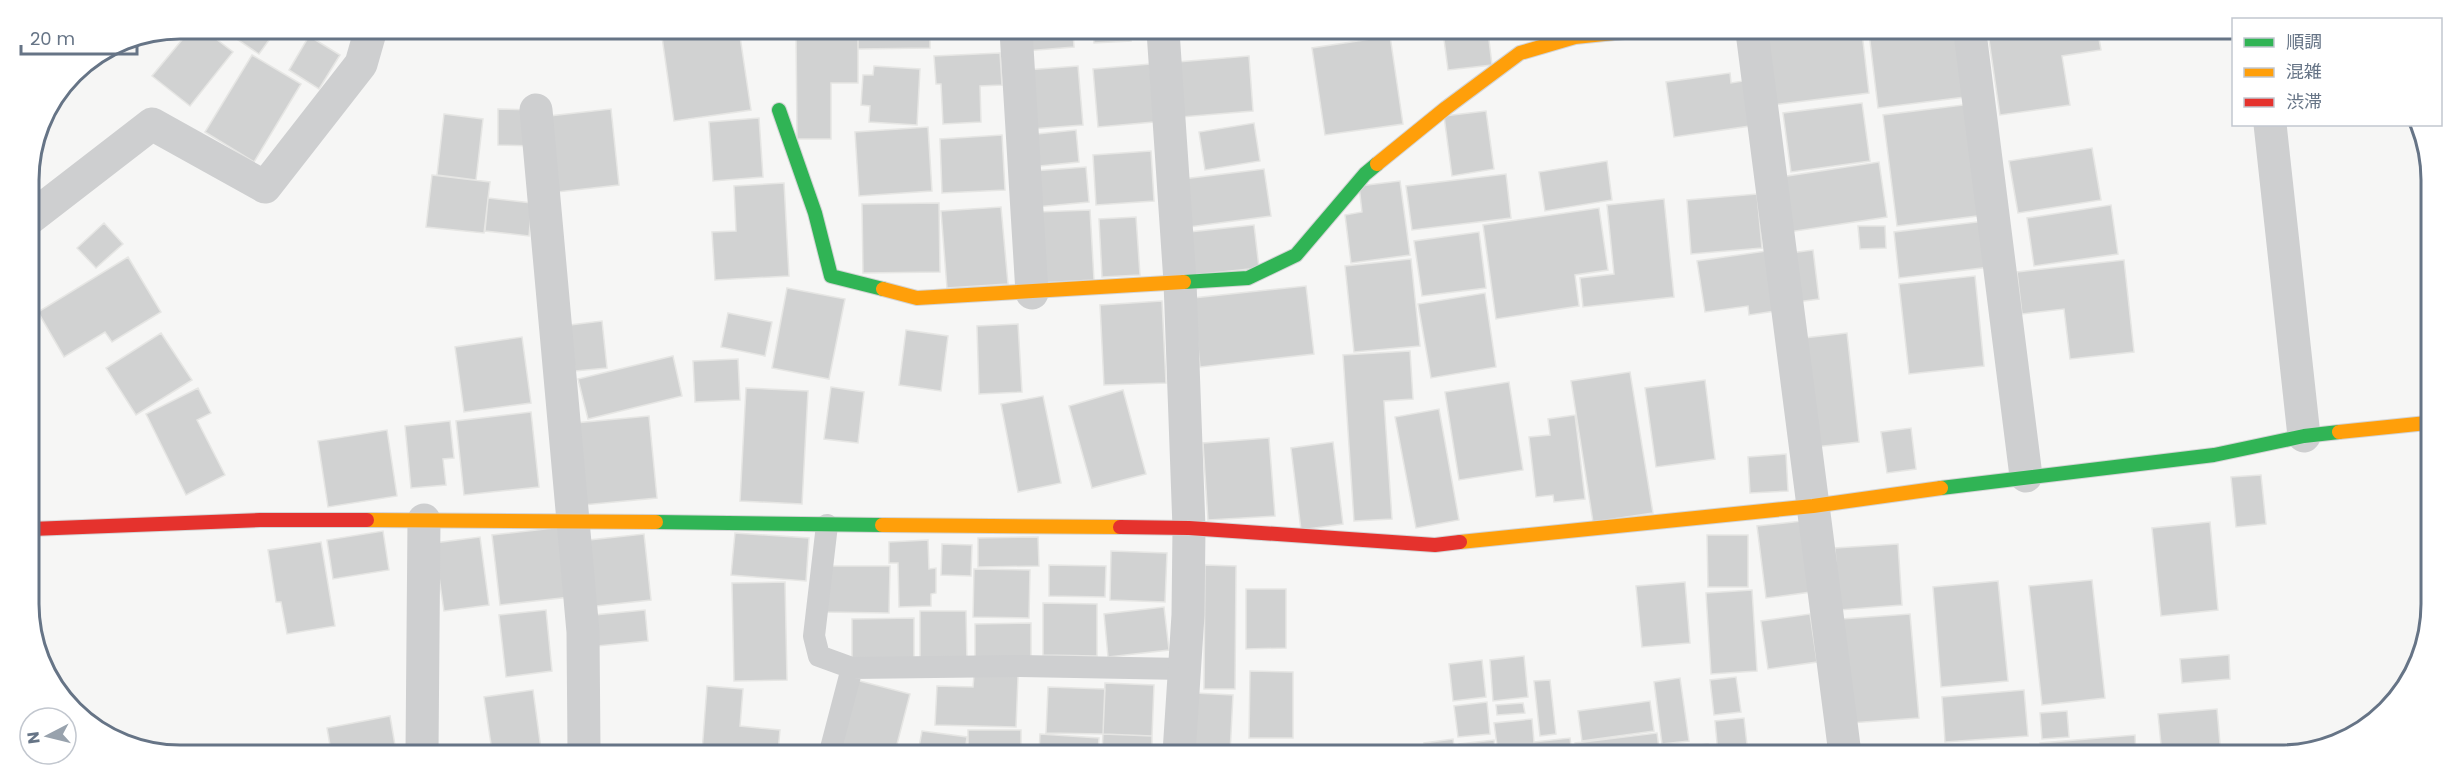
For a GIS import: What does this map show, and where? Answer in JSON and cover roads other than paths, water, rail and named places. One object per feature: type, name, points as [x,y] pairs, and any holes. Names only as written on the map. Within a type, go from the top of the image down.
[{"type":"street","points":[[39,211],[152,124],[265,187],[361,64],[368,39]]},
{"type":"street","points":[[1016,39],[1032,293]]},
{"type":"street","points":[[1164,39],[1180,282],[1189,528],[1188,615],[1179,745]]},
{"type":"street","points":[[779,110],[815,213],[831,276],[917,298],[1032,293],[1248,278],[1296,255],[1365,174],[1523,43],[1558,39]]},
{"type":"street","points":[[1753,39],[1844,745]]},
{"type":"street","points":[[1971,39],[2026,476]]},
{"type":"street","points":[[536,110],[583,632],[584,745]]},
{"type":"street","points":[[2270,126],[2304,436]]},
{"type":"street","points":[[39,529],[260,520],[572,520],[1189,528],[1435,545],[1813,506],[2026,476],[2214,455],[2304,436],[2421,424]]},
{"type":"street","points":[[422,745],[423,520]]},
{"type":"lane","points":[[826,525],[814,636],[819,656],[852,669],[1020,666],[1184,669]]},
{"type":"lane","points":[[832,745],[852,669]]}]
